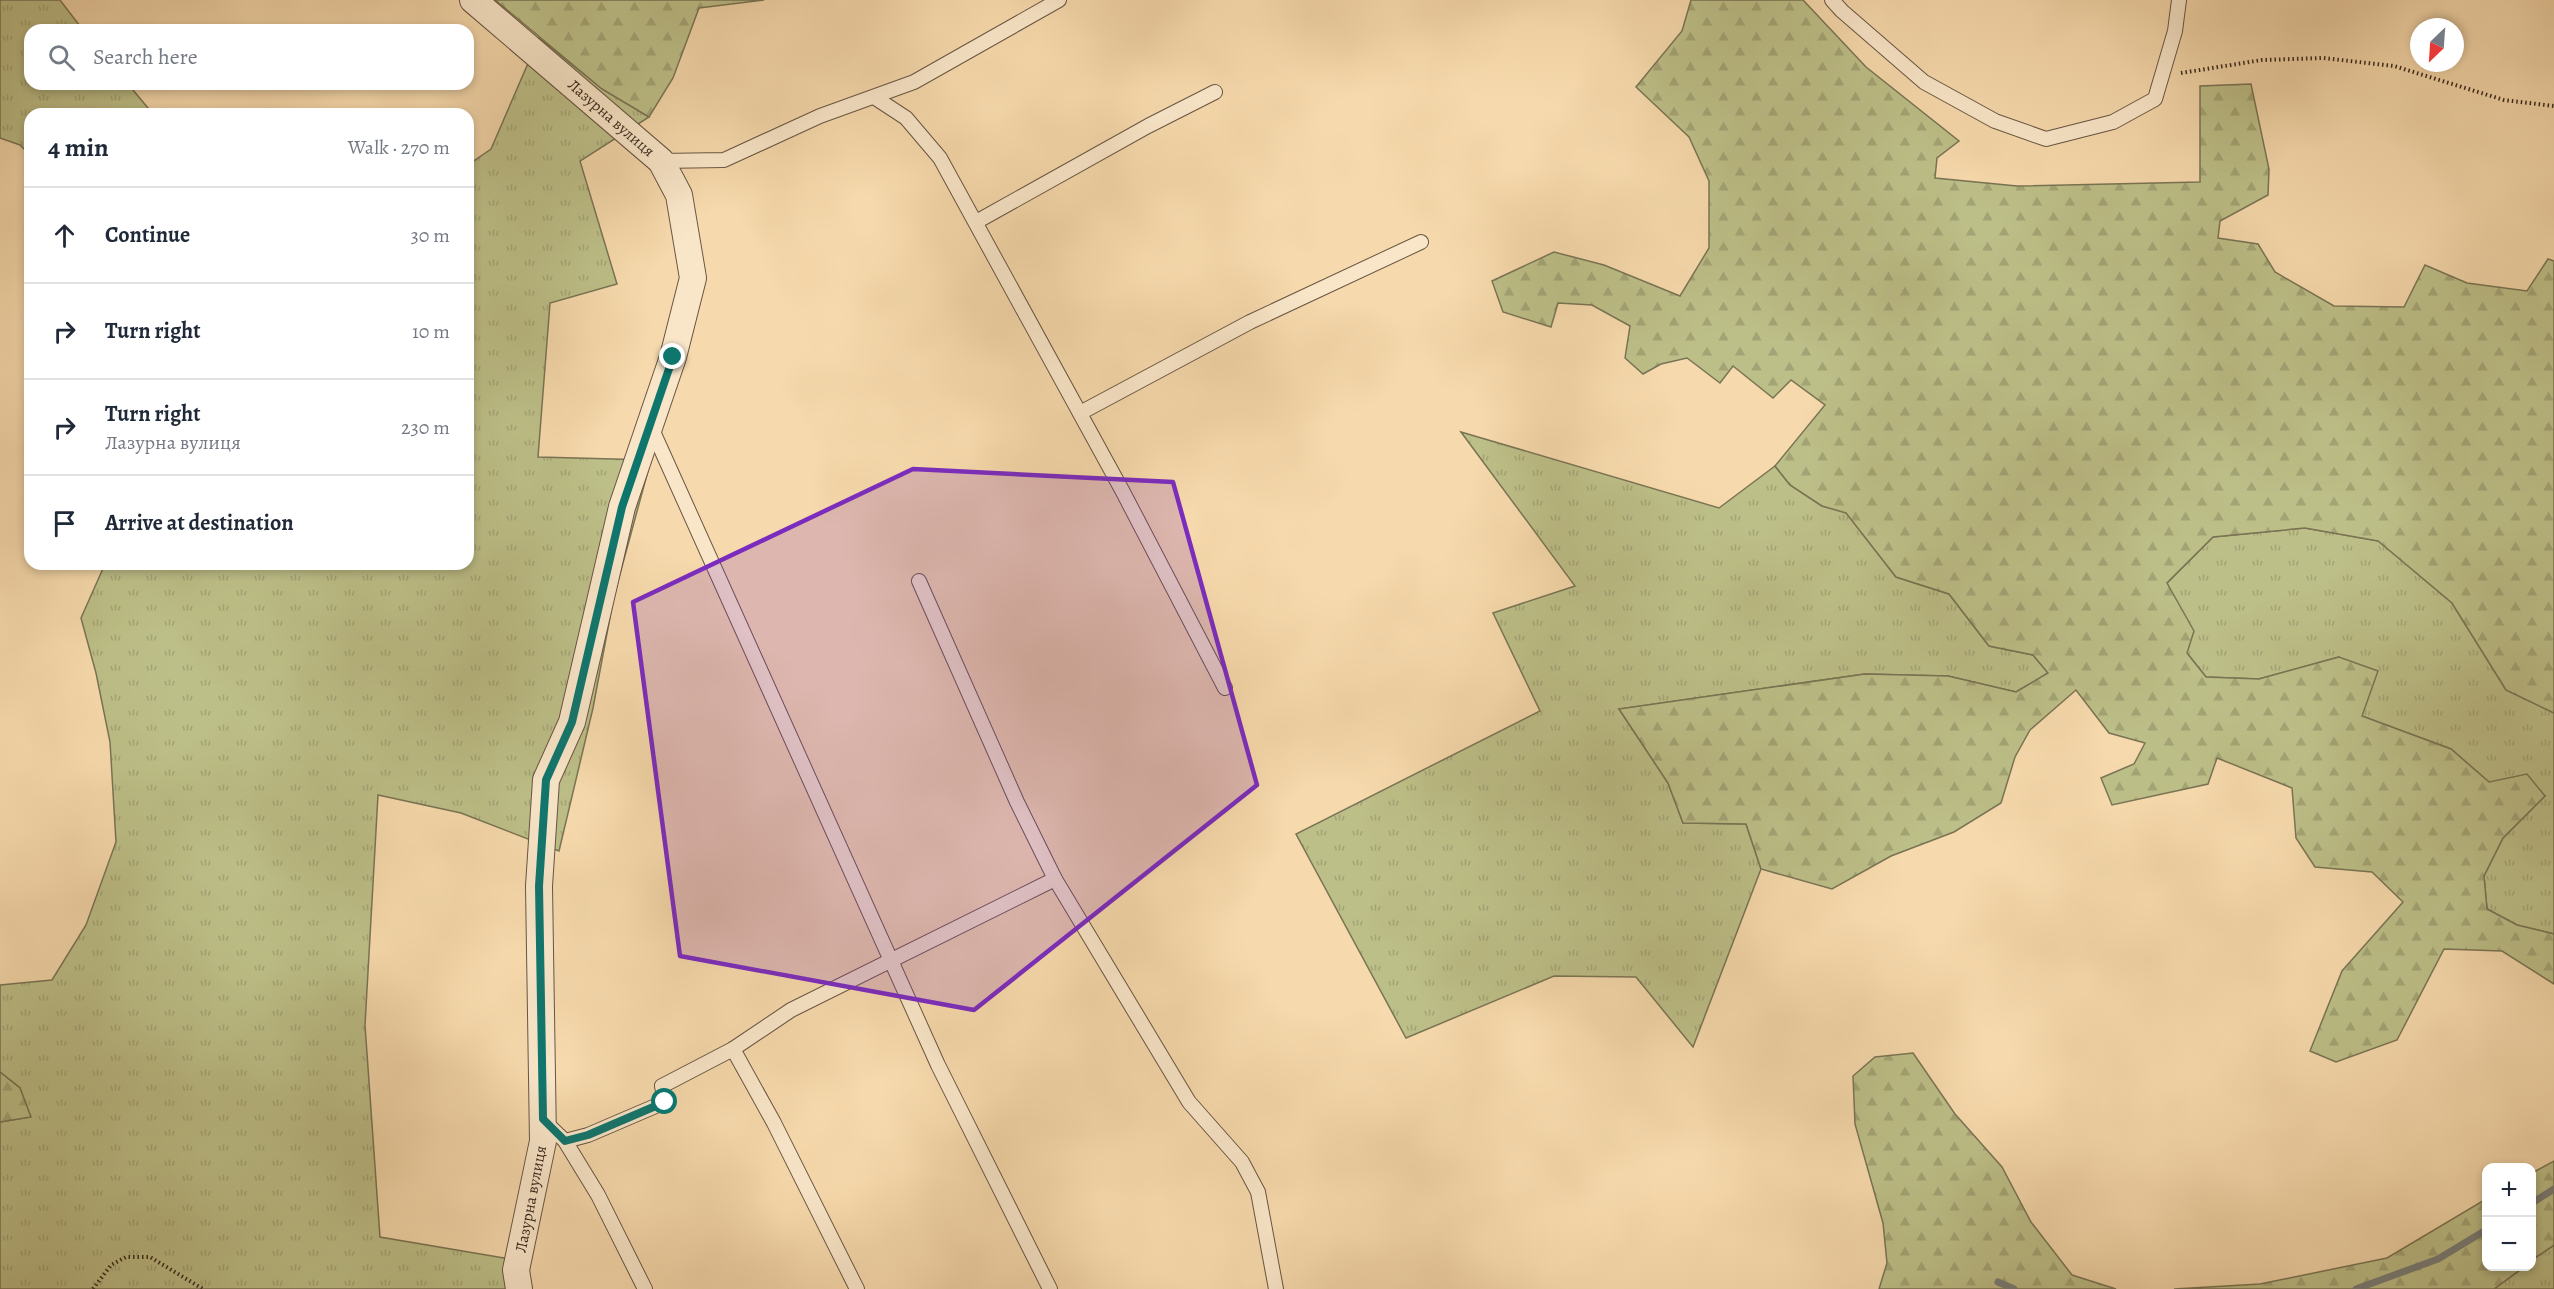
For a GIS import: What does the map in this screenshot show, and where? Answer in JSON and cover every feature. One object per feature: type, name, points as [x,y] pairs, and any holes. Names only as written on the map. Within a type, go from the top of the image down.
[{"type":"street","name":"Лазурна вулиця","points":[[473,0],[661,161],[679,195],[693,278],[673,357],[622,507],[572,722],[546,780],[539,886],[543,1141],[516,1270],[519,1289]]},
{"type":"lane","points":[[661,161],[724,160],[819,116],[914,82],[1059,0]]},
{"type":"lane","points":[[1832,0],[1842,12],[1924,82],[1995,121],[2046,139],[2112,123],[2155,99],[2175,31],[2179,0]]},
{"type":"lane","points":[[976,222],[1148,126],[1215,92]]},
{"type":"lane","points":[[874,97],[906,118],[940,158],[1080,413],[1225,688]]},
{"type":"lane","points":[[1080,413],[1250,322],[1421,242]]},
{"type":"lane","points":[[651,425],[938,1065],[1050,1289]]},
{"type":"lane","points":[[919,581],[1017,802],[1055,879],[1189,1102],[1242,1162],[1258,1192],[1276,1289]]},
{"type":"lane","points":[[565,1141],[588,1135],[665,1102],[662,1086],[733,1049],[791,1010],[1055,879]]},
{"type":"lane","points":[[733,1049],[774,1123],[857,1289]]},
{"type":"lane","points":[[543,1119],[565,1141],[598,1195],[645,1289]]},
{"type":"path","points":[[2161,78],[2195,69],[2262,60],[2323,58],[2394,66],[2504,100],[2554,106]]},
{"type":"path","points":[[93,1289],[111,1265],[126,1257],[150,1257],[203,1289]]},
{"type":"highlighted area","points":[[913,469],[1173,482],[1257,785],[974,1010],[680,956],[633,602]]},
{"type":"green space","points":[[0,0],[60,0],[78,24],[24,24],[24,90],[133,90],[148,108],[24,108],[24,149],[20,145],[0,138]]},
{"type":"green space","points":[[495,0],[764,0],[699,8],[673,78],[649,117],[602,89]]},
{"type":"green space","points":[[1691,0],[1803,0],[1866,67],[1959,141],[1937,158],[1935,178],[2017,186],[2200,182],[2200,86],[2251,84],[2269,169],[2268,195],[2220,221],[2218,238],[2258,244],[2275,272],[2334,306],[2404,307],[2425,265],[2467,283],[2527,291],[2548,259],[2554,261],[2554,713],[2506,690],[2452,603],[2378,541],[2305,528],[2213,537],[2167,583],[2194,631],[2187,653],[2206,677],[2259,679],[2339,657],[2378,671],[2362,716],[2451,749],[2489,782],[2527,774],[2545,796],[2503,838],[2484,876],[2487,909],[2517,925],[2554,934],[2554,984],[2502,951],[2444,949],[2397,1040],[2336,1062],[2310,1051],[2342,971],[2403,902],[2372,872],[2315,867],[2296,838],[2292,788],[2217,758],[2208,784],[2112,805],[2101,778],[2134,764],[2145,743],[2109,733],[2076,690],[2030,730],[2015,757],[2001,803],[1954,832],[1891,856],[1832,889],[1761,869],[1746,824],[1683,823],[1668,783],[1619,709],[1865,674],[1948,676],[2016,692],[2048,673],[2033,655],[1989,646],[1949,594],[1896,577],[1846,513],[1822,506],[1790,485],[1775,466],[1825,405],[1791,380],[1773,398],[1733,366],[1720,383],[1687,358],[1661,364],[1643,374],[1625,358],[1630,326],[1592,305],[1558,303],[1551,327],[1503,312],[1492,281],[1554,252],[1604,265],[1680,296],[1709,248],[1709,181],[1689,137],[1636,87],[1682,31]]},
{"type":"green space","points":[[539,38],[602,89],[649,117],[580,161],[617,284],[550,303],[538,457],[651,460],[614,596],[593,708],[559,851],[461,813],[378,795],[365,1025],[380,1237],[527,1262],[527,1289],[0,1289],[0,1122],[30,1117],[20,1088],[0,1072],[0,985],[52,980],[86,925],[116,842],[110,742],[96,673],[81,618],[102,570],[474,570],[474,161],[491,149]]},
{"type":"green space","points":[[1461,432],[1719,508],[1775,466],[1790,485],[1822,506],[1846,512],[1896,577],[1949,594],[1989,646],[2033,655],[2048,673],[2016,692],[1948,676],[1865,674],[1619,709],[1668,783],[1683,823],[1746,824],[1761,869],[1693,1047],[1636,977],[1554,976],[1406,1038],[1296,834],[1540,711],[1493,613],[1575,586]]},
{"type":"green space","points":[[2305,528],[2379,541],[2452,603],[2506,690],[2554,713],[2554,934],[2517,925],[2487,909],[2484,876],[2503,838],[2545,796],[2489,782],[2451,749],[2362,716],[2339,657],[2259,679],[2206,677],[2187,653],[2167,583],[2213,537]]},
{"type":"green space","points":[[1913,1053],[1955,1114],[2002,1167],[2031,1222],[2072,1275],[2116,1289],[1879,1289],[1887,1263],[1883,1223],[1855,1124],[1853,1076],[1875,1057]]},
{"type":"green space","points":[[0,1072],[20,1088],[31,1117],[0,1122]]},
{"type":"green space","points":[[2554,1161],[2554,1245],[2536,1257],[2536,1217],[2536,1171]]},
{"type":"green space","points":[[2482,1201],[2482,1271],[2519,1271],[2494,1289],[2174,1289],[2260,1284],[2387,1258]]},
{"type":"green space","points":[[2554,1245],[2554,1289],[2494,1289],[2519,1271],[2536,1271],[2536,1257]]},
{"type":"waterway","points":[[2536,1200],[2554,1189]]},
{"type":"waterway","points":[[2356,1289],[2438,1259],[2482,1232]]},
{"type":"waterway","points":[[1998,1282],[2014,1289]]},
{"type":"route","points":[[665,1102],[588,1135],[565,1141],[543,1119],[539,886],[546,780],[572,722],[622,507],[673,357]]}]
